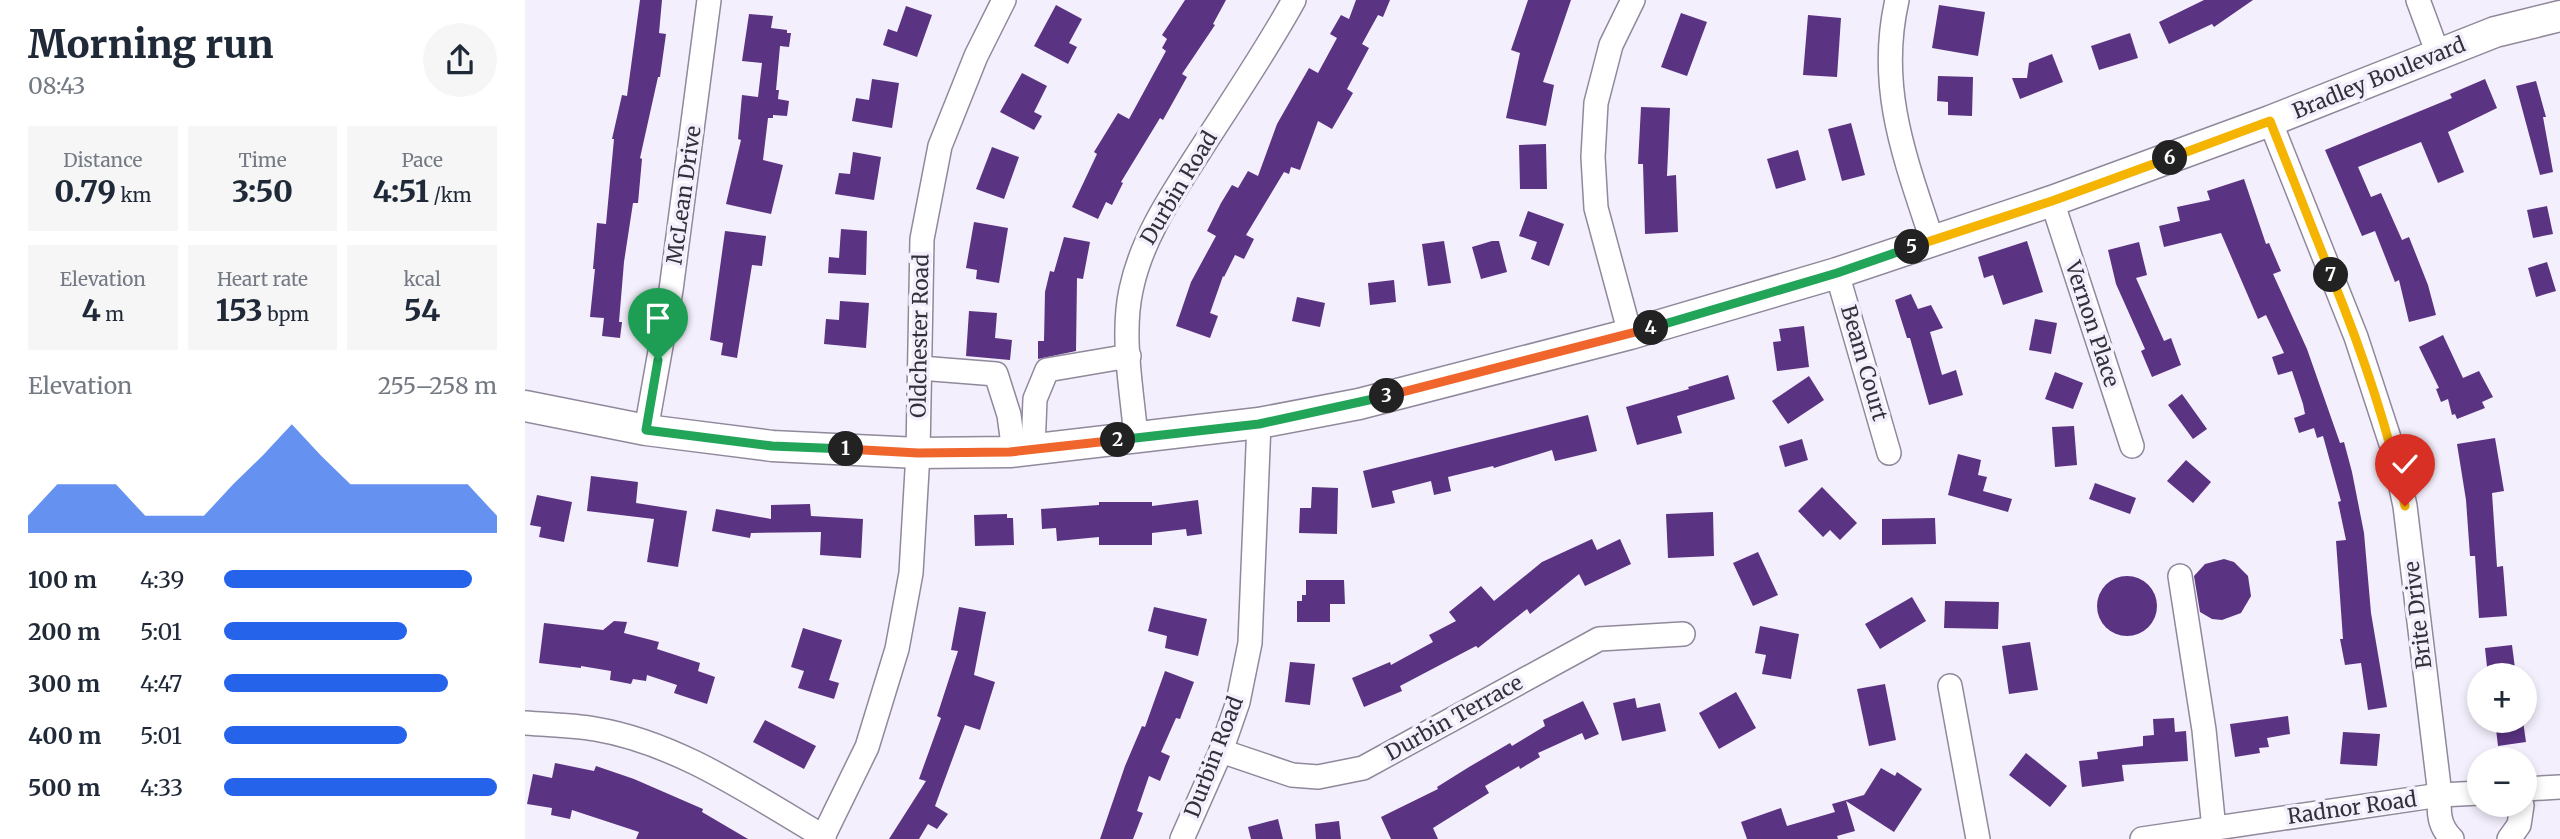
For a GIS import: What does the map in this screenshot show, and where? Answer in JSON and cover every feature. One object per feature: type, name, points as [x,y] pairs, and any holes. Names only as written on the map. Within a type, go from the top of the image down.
[{"type":"main road","name":"Bradley Boulevard","points":[[525,406],[646,430],[772,446],[918,453],[1023,450],[1259,424],[1359,404],[1630,334],[1837,273],[2052,201],[2270,121],[2495,32],[2560,16]]},
{"type":"street","name":"McLean Drive","points":[[646,430],[671,290],[709,0]]},
{"type":"street","name":"Oldchester Road","points":[[823,838],[867,747],[897,649],[911,573],[918,453],[922,239],[940,146],[976,55],[1005,0]]},
{"type":"street","name":"Durbin Road","points":[[1136,438],[1127,331],[1130,292],[1139,257],[1163,208],[1294,0]]},
{"type":"street","points":[[1630,334],[1596,208],[1593,157],[1596,103],[1602,79],[1611,45],[1633,0]]},
{"type":"street","points":[[1897,0],[1892,24],[1891,94],[1902,150],[1932,240]]},
{"type":"street","points":[[2418,0],[2438,54]]},
{"type":"street","name":"Brite Drive","points":[[2270,121],[2356,337],[2393,450],[2405,506],[2440,796],[2438,816],[2445,832],[2452,839]]},
{"type":"street","name":"Vernon Place","points":[[2052,201],[2132,446]]},
{"type":"street","name":"Beam Court","points":[[1837,273],[1889,453]]},
{"type":"street","points":[[1023,450],[1035,399],[1047,370],[1129,356]]},
{"type":"street","points":[[919,369],[996,374],[1023,450]]},
{"type":"street","name":"Durbin Road","points":[[1182,839],[1221,751],[1238,702],[1250,643],[1259,424]]},
{"type":"street","points":[[2180,576],[2204,730],[2214,828]]},
{"type":"street","name":"Durbin Terrace","points":[[1221,751],[1292,775],[1318,777],[1363,768],[1599,639],[1683,634]]},
{"type":"street","points":[[1949,686],[1978,839]]},
{"type":"street","points":[[525,723],[595,729],[629,737],[695,761],[823,838]]},
{"type":"street","points":[[2537,788],[2560,787]]},
{"type":"street","name":"Radnor Road","points":[[2142,839],[2467,794]]},
{"type":"street","points":[[2509,839],[2519,825],[2520,817]]},
{"type":"building","points":[[640,0],[662,0],[659,33],[666,34],[660,77],[640,158],[638,203],[633,203],[624,262],[620,338],[602,336],[604,318],[590,317],[597,223],[606,224],[612,139],[622,95],[627,96]]},
{"type":"building","points":[[1185,0],[1226,0],[1213,24],[1215,25],[1182,74],[1187,77],[1163,120],[1160,118],[1121,182],[1123,183],[1112,205],[1106,202],[1098,219],[1072,207],[1097,154],[1094,152],[1118,113],[1129,119],[1166,51],[1162,48],[1167,39],[1162,35]]},
{"type":"building","points":[[1356,0],[1390,0],[1383,17],[1378,15],[1362,44],[1369,48],[1347,89],[1353,93],[1332,129],[1318,121],[1300,170],[1291,167],[1289,174],[1284,172],[1246,235],[1254,239],[1244,259],[1235,255],[1223,276],[1210,313],[1218,316],[1210,338],[1176,326],[1191,282],[1216,236],[1207,231],[1221,203],[1232,185],[1238,188],[1248,171],[1258,176],[1277,124],[1309,68],[1318,73],[1337,38],[1330,34],[1341,15],[1349,19]]},
{"type":"building","points":[[1528,0],[1571,0],[1543,82],[1554,85],[1546,126],[1506,118],[1520,53],[1511,50]]},
{"type":"building","points":[[2204,0],[2253,0],[2214,27],[2212,24],[2169,44],[2159,22]]},
{"type":"building","points":[[1056,5],[1082,19],[1069,43],[1077,47],[1068,64],[1034,46]]},
{"type":"building","points":[[1939,5],[1985,12],[1978,56],[1932,48]]},
{"type":"building","points":[[906,6],[932,15],[917,57],[883,45],[888,29],[897,32]]},
{"type":"building","points":[[1681,13],[1707,22],[1687,76],[1661,67]]},
{"type":"building","points":[[749,14],[773,16],[771,28],[791,33],[789,47],[780,46],[776,90],[779,90],[778,99],[789,101],[787,116],[773,115],[773,118],[768,118],[763,160],[783,165],[771,214],[726,204],[741,140],[738,139],[742,95],[758,97],[762,63],[742,61]]},
{"type":"building","points":[[1808,15],[1841,18],[1837,77],[1803,75]]},
{"type":"building","points":[[2130,33],[2138,58],[2099,70],[2091,46]]},
{"type":"building","points":[[2052,54],[2063,82],[2020,99],[2012,78],[2027,78],[2029,63]]},
{"type":"building","points":[[1022,73],[1047,86],[1034,112],[1042,116],[1034,130],[1000,112]]},
{"type":"building","points":[[1938,76],[1973,77],[1972,116],[1948,115],[1948,102],[1937,101]]},
{"type":"building","points":[[872,79],[899,83],[892,128],[852,121],[856,98],[869,100]]},
{"type":"building","points":[[2485,79],[2497,108],[2448,132],[2464,172],[2438,183],[2421,142],[2358,167],[2371,197],[2381,193],[2402,240],[2409,237],[2428,285],[2436,315],[2409,322],[2399,280],[2395,282],[2375,231],[2362,236],[2325,150],[2452,98],[2450,94]]},
{"type":"building","points":[[2536,81],[2546,117],[2543,117],[2553,172],[2540,175],[2516,86]]},
{"type":"building","points":[[1641,107],[1670,108],[1667,176],[1676,175],[1678,232],[1645,234],[1643,164],[1638,164]]},
{"type":"building","points":[[1851,123],[1865,175],[1842,181],[1828,129]]},
{"type":"building","points":[[1546,144],[1547,189],[1520,189],[1519,145]]},
{"type":"building","points":[[992,147],[1019,157],[1004,199],[976,189]]},
{"type":"building","points":[[1798,150],[1806,180],[1776,189],[1767,159]]},
{"type":"building","points":[[853,152],[881,157],[874,200],[835,194],[839,173],[850,174]]},
{"type":"building","points":[[2244,179],[2266,244],[2269,243],[2281,271],[2273,274],[2307,349],[2340,443],[2344,442],[2364,533],[2371,613],[2387,707],[2368,710],[2361,663],[2345,665],[2340,639],[2343,639],[2336,541],[2346,540],[2338,502],[2341,501],[2323,436],[2317,438],[2314,428],[2299,433],[2294,418],[2305,414],[2303,404],[2292,371],[2278,375],[2272,357],[2284,353],[2266,315],[2258,319],[2221,233],[2164,247],[2159,226],[2180,221],[2177,207],[2210,200],[2207,191]]},
{"type":"building","points":[[2547,206],[2553,234],[2533,238],[2527,210]]},
{"type":"building","points":[[1528,211],[1564,224],[1549,266],[1531,259],[1537,242],[1519,236]]},
{"type":"building","points":[[974,222],[1008,228],[999,283],[976,279],[977,270],[966,268]]},
{"type":"building","points":[[841,229],[867,231],[866,275],[828,273],[829,257],[839,258]]},
{"type":"building","points":[[725,231],[766,236],[762,266],[752,265],[737,358],[721,355],[723,343],[710,340]]},
{"type":"building","points":[[1064,237],[1090,242],[1083,279],[1077,278],[1076,351],[1038,359],[1038,341],[1044,341],[1045,292],[1050,271],[1054,272]]},
{"type":"building","points":[[1444,241],[1451,283],[1428,286],[1422,244]]},
{"type":"building","points":[[1499,241],[1507,272],[1481,279],[1472,247]]},
{"type":"building","points":[[2027,241],[2043,292],[2003,305],[1993,275],[1984,278],[1978,257]]},
{"type":"building","points":[[2139,242],[2147,275],[2136,278],[2164,341],[2171,338],[2181,365],[2152,377],[2141,351],[2145,349],[2116,284],[2108,250]]},
{"type":"building","points":[[2547,262],[2556,291],[2536,297],[2528,268]]},
{"type":"building","points":[[1394,280],[1396,302],[1370,305],[1368,283]]},
{"type":"building","points":[[1911,294],[1918,309],[1931,305],[1943,328],[1930,332],[1942,375],[1956,370],[1963,395],[1929,405],[1910,338],[1907,338],[1895,300]]},
{"type":"building","points":[[1297,297],[1325,303],[1320,327],[1292,321]]},
{"type":"building","points":[[840,301],[869,303],[866,348],[824,344],[826,319],[839,320]]},
{"type":"building","points":[[969,311],[997,313],[995,338],[1012,340],[1010,360],[966,356]]},
{"type":"building","points":[[2035,319],[2057,323],[2051,354],[2029,350]]},
{"type":"building","points":[[1804,326],[1809,367],[1777,371],[1773,342],[1781,341],[1779,329]]},
{"type":"building","points":[[2443,335],[2463,378],[2479,371],[2493,397],[2482,402],[2485,408],[2457,419],[2455,414],[2452,415],[2448,399],[2441,402],[2436,389],[2439,388],[2419,347]]},
{"type":"building","points":[[2055,372],[2083,383],[2073,409],[2045,399]]},
{"type":"building","points":[[1728,375],[1735,399],[1677,416],[1682,433],[1637,445],[1626,407]]},
{"type":"building","points":[[1809,376],[1824,400],[1788,424],[1772,401]]},
{"type":"building","points":[[2182,394],[2207,429],[2193,439],[2168,405]]},
{"type":"building","points":[[1588,415],[1597,451],[1555,461],[1552,450],[1494,468],[1493,466],[1448,477],[1451,491],[1434,495],[1431,481],[1392,491],[1395,503],[1372,508],[1363,471]]},
{"type":"building","points":[[2074,426],[2077,465],[2055,467],[2052,427]]},
{"type":"building","points":[[2495,438],[2504,491],[2492,493],[2497,567],[2503,566],[2507,616],[2479,618],[2475,556],[2470,556],[2466,500],[2457,444]]},
{"type":"building","points":[[1802,439],[1808,460],[1785,467],[1779,446]]},
{"type":"building","points":[[1958,454],[1981,460],[1978,475],[1987,477],[1983,491],[2012,499],[2008,512],[1948,495]]},
{"type":"building","points":[[2186,460],[2211,482],[2193,503],[2167,481]]},
{"type":"building","points":[[591,476],[638,482],[636,503],[687,511],[678,567],[647,562],[654,519],[587,511]]},
{"type":"building","points":[[2095,483],[2136,498],[2130,514],[2089,499]]},
{"type":"building","points":[[1312,487],[1338,488],[1337,534],[1299,533],[1300,508],[1311,508]]},
{"type":"building","points":[[1822,487],[1857,523],[1840,540],[1830,530],[1823,537],[1798,511]]},
{"type":"building","points":[[537,495],[572,502],[564,542],[539,537],[541,527],[530,525]]},
{"type":"building","points":[[1198,500],[1202,534],[1187,536],[1186,529],[1152,533],[1152,545],[1099,545],[1099,537],[1057,541],[1056,528],[1042,529],[1041,509],[1099,505],[1099,502],[1152,502],[1152,506]]},
{"type":"building","points":[[810,504],[811,516],[863,519],[861,558],[820,555],[821,532],[751,533],[750,538],[712,531],[716,509],[771,519],[771,505]]},
{"type":"building","points":[[1713,512],[1714,556],[1668,558],[1666,514]]},
{"type":"building","points":[[1007,514],[1007,518],[1013,518],[1014,545],[975,546],[974,515]]},
{"type":"building","points":[[1935,518],[1936,544],[1882,545],[1882,519]]},
{"type":"building","points":[[1592,539],[1597,550],[1620,539],[1631,564],[1585,586],[1579,574],[1530,614],[1527,609],[1478,648],[1476,646],[1400,686],[1402,691],[1364,707],[1352,678],[1390,662],[1391,665],[1433,642],[1429,635],[1456,621],[1449,612],[1481,586],[1494,601],[1542,562]]},
{"type":"building","points":[[1758,552],[1778,595],[1753,606],[1733,563]]},
{"type":"building","points":[[2224,559],[2234,562],[2248,576],[2251,596],[2241,613],[2222,620],[2212,619],[2200,612],[2194,576],[2205,564]]},
{"type":"building","points":[[2121,576],[2133,576],[2149,584],[2155,594],[2155,618],[2149,628],[2133,636],[2121,636],[2105,628],[2097,612],[2097,600],[2105,584]]},
{"type":"building","points":[[1306,580],[1344,580],[1345,604],[1330,604],[1330,622],[1297,622],[1297,601],[1302,601],[1302,595],[1306,595]]},
{"type":"building","points":[[1912,597],[1926,621],[1880,649],[1865,624]]},
{"type":"building","points":[[1945,601],[1999,602],[1998,629],[1944,628]]},
{"type":"building","points":[[959,607],[986,612],[974,675],[995,682],[980,730],[965,725],[935,806],[948,814],[937,829],[928,824],[919,839],[889,839],[926,781],[919,779],[941,718],[937,716],[958,651],[951,650]]},
{"type":"building","points":[[1154,607],[1207,619],[1198,656],[1165,648],[1167,636],[1148,631]]},
{"type":"building","points":[[614,621],[627,622],[624,633],[659,642],[657,649],[700,663],[698,671],[715,677],[707,704],[674,693],[677,685],[647,675],[646,681],[633,679],[631,684],[610,680],[611,671],[539,663],[544,623],[603,630]]},
{"type":"building","points":[[1760,626],[1799,634],[1791,679],[1762,674],[1766,655],[1755,653]]},
{"type":"building","points":[[803,628],[842,640],[829,680],[839,683],[834,699],[798,688],[804,671],[791,667]]},
{"type":"building","points":[[2030,642],[2038,690],[2009,694],[2002,646]]},
{"type":"building","points":[[2512,645],[2514,663],[2487,663],[2485,648]]},
{"type":"building","points":[[1290,662],[1315,664],[1310,705],[1285,702]]},
{"type":"building","points":[[1165,671],[1194,682],[1180,719],[1176,718],[1161,752],[1170,756],[1160,781],[1149,776],[1137,811],[1143,813],[1133,839],[1100,839],[1125,766],[1142,726],[1145,727]]},
{"type":"building","points":[[1885,684],[1896,740],[1869,746],[1857,689]]},
{"type":"building","points":[[1736,692],[1756,728],[1719,749],[1699,713]]},
{"type":"building","points":[[1635,698],[1637,708],[1660,703],[1666,731],[1622,741],[1613,703]]},
{"type":"building","points":[[1583,701],[1599,734],[1585,740],[1582,733],[1538,753],[1540,757],[1485,786],[1489,793],[1433,828],[1438,839],[1391,839],[1381,817],[1438,789],[1437,787],[1469,767],[1545,726],[1543,720]]},
{"type":"building","points":[[2288,716],[2290,734],[2267,738],[2269,747],[2259,748],[2260,753],[2235,757],[2230,724]]},
{"type":"building","points":[[2174,718],[2175,732],[2186,731],[2188,761],[2122,765],[2124,781],[2082,787],[2079,761],[2098,759],[2097,752],[2143,746],[2143,736],[2154,735],[2153,719]]},
{"type":"building","points":[[765,720],[816,746],[804,769],[753,742]]},
{"type":"building","points":[[2343,732],[2380,734],[2377,766],[2340,764]]},
{"type":"building","points":[[2496,733],[2525,733],[2526,742],[2498,746]]},
{"type":"building","points":[[2026,753],[2067,786],[2050,807],[2009,775]]},
{"type":"building","points":[[555,763],[594,771],[596,766],[634,779],[703,809],[702,812],[748,839],[636,839],[639,832],[572,810],[570,819],[551,815],[552,808],[527,804],[533,774],[552,778]]},
{"type":"building","points":[[1881,768],[1895,776],[1897,772],[1922,789],[1894,832],[1846,801],[1855,831],[1837,836],[1838,839],[1747,839],[1741,822],[1781,808],[1787,826],[1835,812],[1832,804],[1864,795]]},
{"type":"building","points":[[1278,819],[1283,839],[1251,839],[1248,827]]},
{"type":"building","points":[[1339,821],[1341,839],[1316,839],[1315,824]]},
{"type":"route","points":[[658,360],[646,430],[772,446],[918,453],[1010,452],[1259,424],[1359,404],[1630,334],[1837,273],[2052,201],[2270,121],[2356,337],[2393,450],[2405,506]]}]
